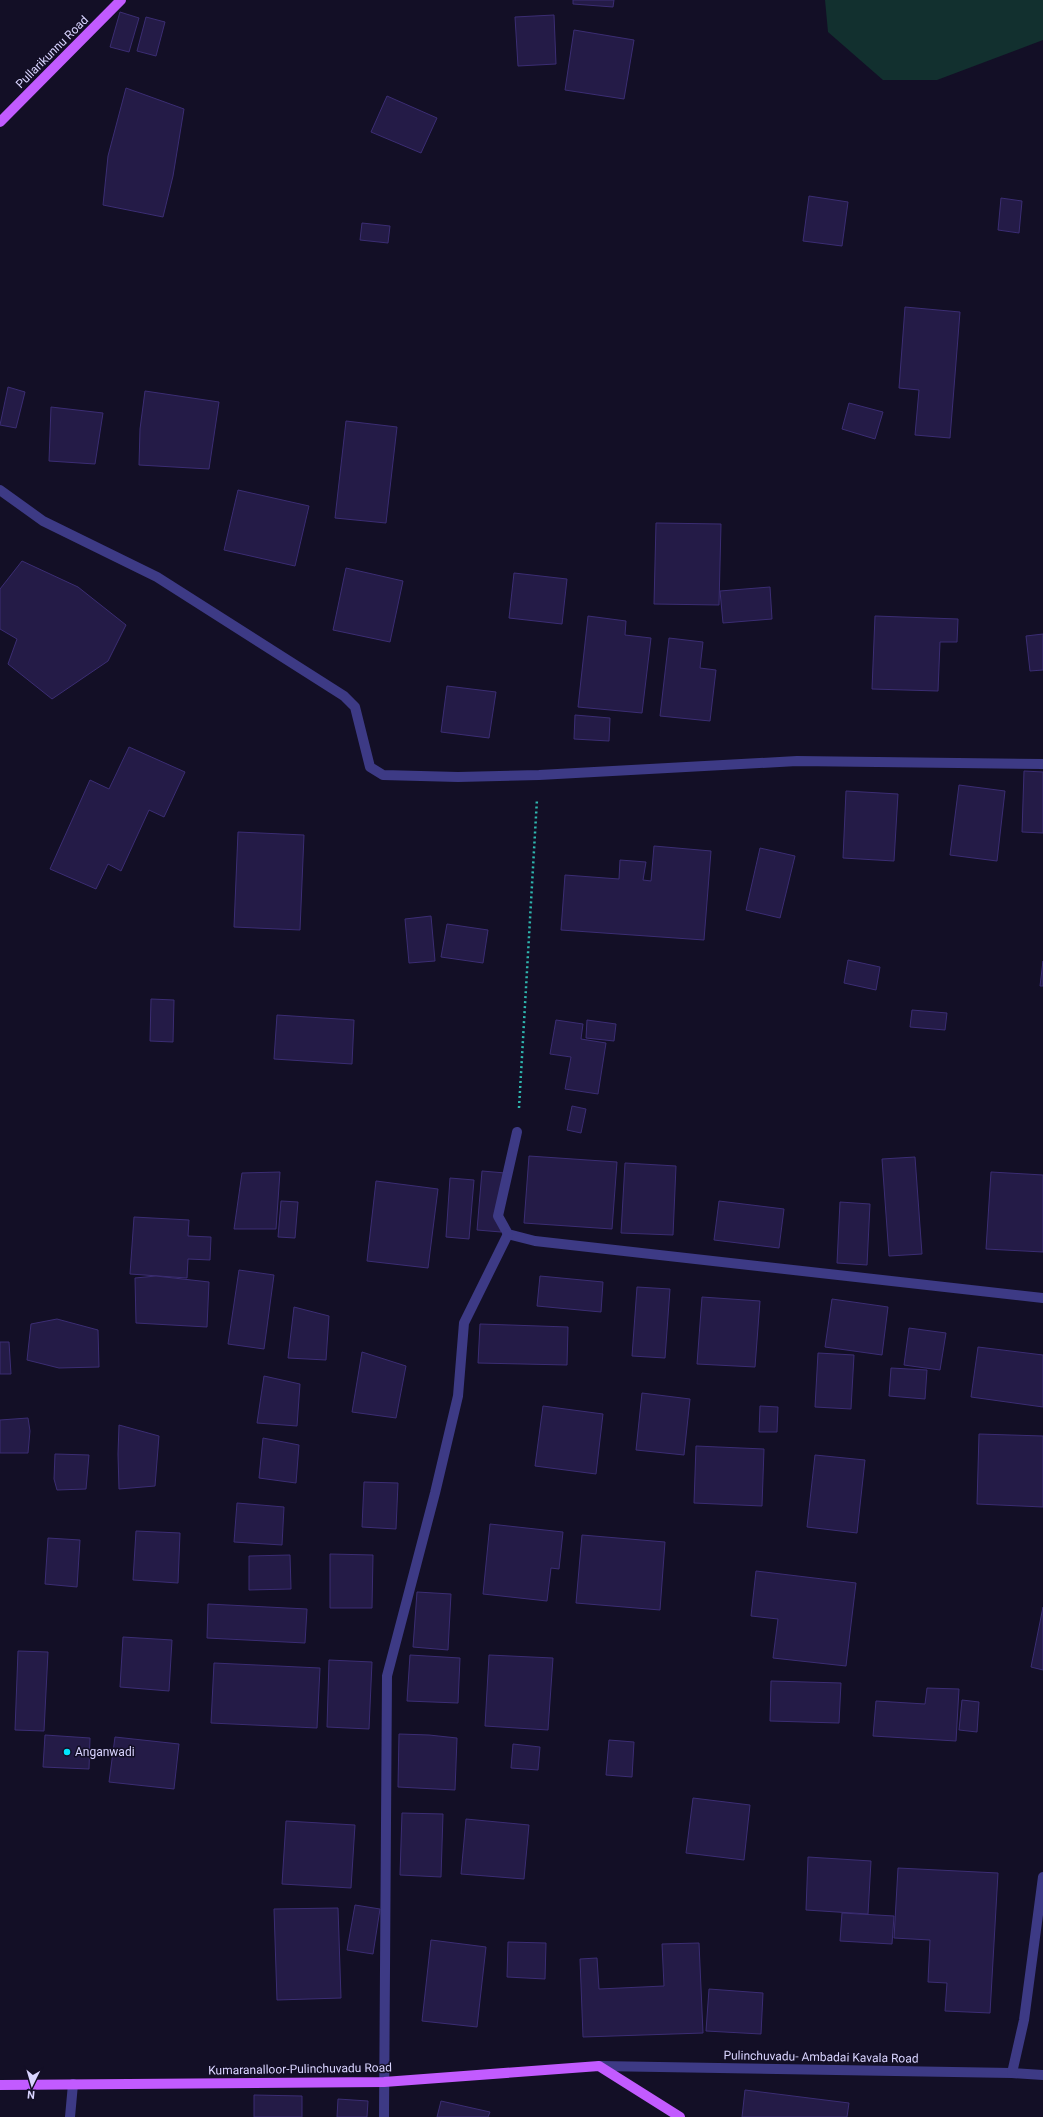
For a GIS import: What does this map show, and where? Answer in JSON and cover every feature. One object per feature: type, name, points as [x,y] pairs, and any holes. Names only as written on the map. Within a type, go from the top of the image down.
[{"type":"main road","name":"Pullarikunnu Road","points":[[0,122],[122,0]]},
{"type":"main road","name":"Kumaranalloor-Pulinchuvadu Road","points":[[0,2085],[384,2082],[599,2066]]},
{"type":"main road","points":[[599,2066],[680,2117]]},
{"type":"street","points":[[0,490],[43,521],[157,577],[344,696],[354,707],[370,767],[383,775],[539,775],[797,761],[1043,764]]},
{"type":"street","points":[[517,1132],[498,1216],[508,1234],[535,1241],[1043,1298]]},
{"type":"street","points":[[384,2117],[387,1676],[435,1492],[458,1396],[464,1323],[508,1234]]},
{"type":"street","points":[[1012,2073],[1024,2020],[1043,1877]]},
{"type":"street","name":"Pulinchuvadu- Ambadai Kavala Road","points":[[599,2066],[1012,2073],[1043,2075]]},
{"type":"street","points":[[70,2117],[73,2084]]},
{"type":"path","points":[[517,1132],[539,775]]},
{"type":"green space","points":[[825,0],[1043,0],[1043,40],[937,80],[883,80],[828,32]]},
{"type":"building","points":[[573,0],[614,0],[613,7],[573,4]]},
{"type":"building","points":[[120,12],[139,18],[129,52],[110,47]]},
{"type":"building","points":[[554,15],[556,64],[518,66],[515,17]]},
{"type":"building","points":[[146,17],[165,22],[156,56],[137,51]]},
{"type":"building","points":[[574,30],[634,40],[624,99],[565,90]]},
{"type":"building","points":[[126,88],[184,109],[173,176],[163,217],[103,205],[108,156]]},
{"type":"building","points":[[387,96],[437,118],[421,153],[371,132]]},
{"type":"building","points":[[809,196],[848,202],[842,246],[803,241]]},
{"type":"building","points":[[1001,198],[1022,201],[1019,233],[998,230]]},
{"type":"building","points":[[362,223],[390,226],[388,243],[360,240]]},
{"type":"building","points":[[905,307],[960,312],[950,438],[915,435],[919,390],[899,388]]},
{"type":"building","points":[[8,387],[25,392],[16,428],[0,425]]},
{"type":"building","points":[[145,391],[219,402],[209,469],[139,465],[140,429]]},
{"type":"building","points":[[849,403],[883,412],[875,439],[842,429]]},
{"type":"building","points":[[51,407],[103,413],[95,464],[49,461]]},
{"type":"building","points":[[346,421],[397,427],[386,523],[335,518]]},
{"type":"building","points":[[238,490],[309,506],[295,566],[224,550]]},
{"type":"building","points":[[656,523],[721,524],[719,605],[654,604]]},
{"type":"building","points":[[22,561],[78,587],[126,625],[108,661],[52,699],[8,664],[17,639],[0,629],[0,589]]},
{"type":"building","points":[[346,568],[403,581],[390,642],[333,630]]},
{"type":"building","points":[[514,573],[567,579],[562,624],[509,618]]},
{"type":"building","points":[[770,587],[772,619],[723,623],[720,591]]},
{"type":"building","points":[[588,616],[626,621],[625,635],[651,638],[642,713],[578,707]]},
{"type":"building","points":[[875,616],[958,619],[957,642],[940,642],[938,691],[872,689]]},
{"type":"building","points":[[1043,634],[1043,670],[1030,671],[1026,636]]},
{"type":"building","points":[[669,638],[703,642],[700,668],[716,670],[710,721],[660,716]]},
{"type":"building","points":[[447,686],[496,692],[489,738],[441,732]]},
{"type":"building","points":[[575,715],[610,718],[609,741],[574,739]]},
{"type":"building","points":[[129,747],[185,772],[164,817],[149,810],[121,871],[108,864],[96,889],[50,869],[90,780],[109,789]]},
{"type":"building","points":[[1024,771],[1043,772],[1043,833],[1022,832]]},
{"type":"building","points":[[959,785],[1005,791],[997,861],[950,855]]},
{"type":"building","points":[[846,791],[898,794],[894,861],[843,858]]},
{"type":"building","points":[[238,832],[304,835],[300,930],[234,927]]},
{"type":"building","points":[[654,846],[711,851],[704,940],[561,930],[565,875],[619,879],[620,860],[646,862],[643,880],[651,881]]},
{"type":"building","points":[[760,848],[795,856],[780,918],[746,910]]},
{"type":"building","points":[[431,916],[435,961],[409,963],[405,919]]},
{"type":"building","points":[[447,924],[488,930],[483,963],[441,957]]},
{"type":"building","points":[[848,960],[880,967],[876,990],[844,983]]},
{"type":"building","points":[[1043,961],[1043,986],[1040,986]]},
{"type":"building","points":[[151,999],[174,1000],[173,1042],[150,1041]]},
{"type":"building","points":[[912,1010],[947,1013],[945,1030],[910,1027]]},
{"type":"building","points":[[277,1015],[354,1020],[352,1064],[274,1059]]},
{"type":"building","points":[[556,1020],[583,1024],[581,1039],[606,1043],[598,1094],[565,1089],[571,1057],[550,1054]]},
{"type":"building","points":[[587,1020],[616,1024],[614,1041],[586,1038]]},
{"type":"building","points":[[572,1106],[586,1109],[581,1133],[567,1130]]},
{"type":"building","points":[[529,1156],[617,1162],[612,1229],[524,1223]]},
{"type":"building","points":[[915,1157],[922,1254],[889,1256],[882,1159]]},
{"type":"building","points":[[625,1163],[676,1166],[673,1235],[621,1233]]},
{"type":"building","points":[[482,1171],[505,1173],[501,1232],[477,1230]]},
{"type":"building","points":[[280,1172],[276,1229],[234,1229],[242,1173]]},
{"type":"building","points":[[991,1172],[1043,1175],[1043,1252],[986,1249]]},
{"type":"building","points":[[450,1178],[474,1180],[469,1239],[446,1237]]},
{"type":"building","points":[[376,1181],[438,1189],[428,1268],[367,1261]]},
{"type":"building","points":[[281,1201],[298,1202],[295,1238],[278,1237]]},
{"type":"building","points":[[719,1201],[784,1209],[779,1248],[714,1240]]},
{"type":"building","points":[[840,1202],[870,1204],[867,1265],[837,1263]]},
{"type":"building","points":[[134,1217],[189,1220],[188,1236],[211,1237],[210,1260],[188,1259],[187,1278],[130,1274]]},
{"type":"building","points":[[239,1270],[274,1275],[264,1349],[228,1344]]},
{"type":"building","points":[[156,1276],[209,1282],[207,1327],[136,1323],[135,1278]]},
{"type":"building","points":[[540,1276],[603,1282],[601,1312],[537,1306]]},
{"type":"building","points":[[637,1287],[670,1289],[665,1358],[632,1356]]},
{"type":"building","points":[[702,1297],[760,1301],[755,1367],[697,1364]]},
{"type":"building","points":[[832,1299],[888,1307],[882,1355],[825,1347]]},
{"type":"building","points":[[294,1307],[329,1316],[326,1360],[288,1358]]},
{"type":"building","points":[[57,1319],[98,1330],[99,1367],[59,1368],[27,1360],[31,1324]]},
{"type":"building","points":[[480,1324],[568,1327],[567,1365],[478,1363]]},
{"type":"building","points":[[909,1328],[946,1333],[940,1370],[904,1365]]},
{"type":"building","points":[[0,1342],[9,1342],[11,1374],[0,1374]]},
{"type":"building","points":[[978,1347],[1043,1355],[1043,1407],[971,1397]]},
{"type":"building","points":[[362,1352],[406,1366],[396,1418],[352,1412]]},
{"type":"building","points":[[818,1353],[854,1355],[851,1409],[815,1407]]},
{"type":"building","points":[[891,1368],[927,1370],[925,1399],[889,1396]]},
{"type":"building","points":[[264,1376],[300,1384],[297,1426],[257,1423]]},
{"type":"building","points":[[642,1393],[690,1399],[684,1455],[636,1450]]},
{"type":"building","points":[[543,1406],[603,1414],[596,1474],[535,1466]]},
{"type":"building","points":[[760,1406],[778,1407],[777,1432],[759,1432]]},
{"type":"building","points":[[28,1418],[30,1431],[28,1453],[0,1453],[0,1420]]},
{"type":"building","points":[[119,1425],[159,1436],[155,1486],[119,1489]]},
{"type":"building","points":[[979,1434],[1043,1436],[1043,1507],[977,1504]]},
{"type":"building","points":[[263,1438],[299,1445],[296,1483],[259,1478]]},
{"type":"building","points":[[696,1446],[764,1449],[762,1506],[694,1503]]},
{"type":"building","points":[[55,1454],[89,1455],[86,1489],[57,1490],[54,1479]]},
{"type":"building","points":[[815,1455],[865,1460],[857,1533],[807,1527]]},
{"type":"building","points":[[364,1482],[398,1483],[396,1529],[362,1527]]},
{"type":"building","points":[[237,1503],[284,1507],[282,1545],[234,1542]]},
{"type":"building","points":[[490,1524],[563,1532],[559,1569],[551,1568],[547,1601],[483,1594]]},
{"type":"building","points":[[136,1531],[180,1533],[178,1583],[133,1580]]},
{"type":"building","points":[[582,1535],[665,1542],[660,1610],[576,1603]]},
{"type":"building","points":[[48,1538],[80,1540],[77,1587],[45,1584]]},
{"type":"building","points":[[330,1554],[373,1555],[372,1608],[330,1608]]},
{"type":"building","points":[[290,1555],[291,1589],[249,1590],[249,1556]]},
{"type":"building","points":[[756,1571],[856,1583],[846,1666],[773,1658],[778,1619],[751,1616]]},
{"type":"building","points":[[417,1592],[451,1594],[448,1650],[413,1647]]},
{"type":"building","points":[[208,1604],[307,1609],[305,1643],[207,1638]]},
{"type":"building","points":[[1043,1607],[1043,1670],[1031,1667]]},
{"type":"building","points":[[123,1637],[172,1640],[169,1691],[120,1687]]},
{"type":"building","points":[[18,1651],[48,1652],[44,1731],[15,1730]]},
{"type":"building","points":[[410,1655],[460,1658],[458,1703],[407,1701]]},
{"type":"building","points":[[489,1655],[553,1658],[548,1730],[485,1726]]},
{"type":"building","points":[[329,1660],[372,1662],[369,1729],[327,1727]]},
{"type":"building","points":[[214,1663],[320,1668],[317,1728],[211,1723]]},
{"type":"building","points":[[771,1681],[841,1683],[839,1723],[770,1721]]},
{"type":"building","points":[[927,1688],[959,1689],[956,1741],[873,1736],[876,1701],[925,1704]]},
{"type":"building","points":[[962,1700],[979,1702],[977,1732],[959,1730]]},
{"type":"building","points":[[399,1734],[457,1738],[455,1790],[398,1787]]},
{"type":"building","name":"Anganwadi","points":[[45,1735],[90,1738],[89,1769],[43,1767]]},
{"type":"building","points":[[115,1737],[179,1744],[174,1789],[109,1782]]},
{"type":"building","points":[[609,1740],[634,1742],[632,1777],[606,1775]]},
{"type":"building","points":[[513,1744],[540,1747],[538,1770],[511,1768]]},
{"type":"building","points":[[693,1798],[750,1805],[744,1860],[686,1853]]},
{"type":"building","points":[[402,1813],[443,1814],[441,1877],[400,1875]]},
{"type":"building","points":[[466,1819],[529,1825],[524,1879],[461,1874]]},
{"type":"building","points":[[286,1821],[355,1825],[351,1888],[282,1884]]},
{"type":"building","points":[[808,1857],[871,1861],[868,1914],[806,1910]]},
{"type":"building","points":[[898,1868],[998,1873],[990,2013],[945,2011],[947,1983],[928,1982],[930,1940],[894,1938]]},
{"type":"building","points":[[355,1905],[380,1909],[373,1954],[347,1950]]},
{"type":"building","points":[[338,1908],[341,1998],[277,2000],[274,1909]]},
{"type":"building","points":[[842,1913],[894,1916],[892,1944],[840,1941]]},
{"type":"building","points":[[431,1940],[486,1947],[477,2027],[422,2021]]},
{"type":"building","points":[[508,1942],[546,1943],[545,1979],[507,1977]]},
{"type":"building","points":[[699,1943],[703,2033],[583,2037],[580,1959],[597,1958],[599,1989],[664,1986],[662,1944]]},
{"type":"building","points":[[709,1989],[763,1993],[761,2034],[706,2031]]},
{"type":"building","points":[[745,2090],[849,2103],[847,2117],[742,2117]]},
{"type":"building","points":[[254,2095],[302,2096],[302,2117],[254,2117]]},
{"type":"building","points":[[338,2099],[368,2101],[367,2117],[337,2117]]},
{"type":"building","points":[[441,2101],[490,2112],[488,2117],[437,2117]]},
{"type":"place","name":"Anganwadi","points":[[67,1752]]}]
